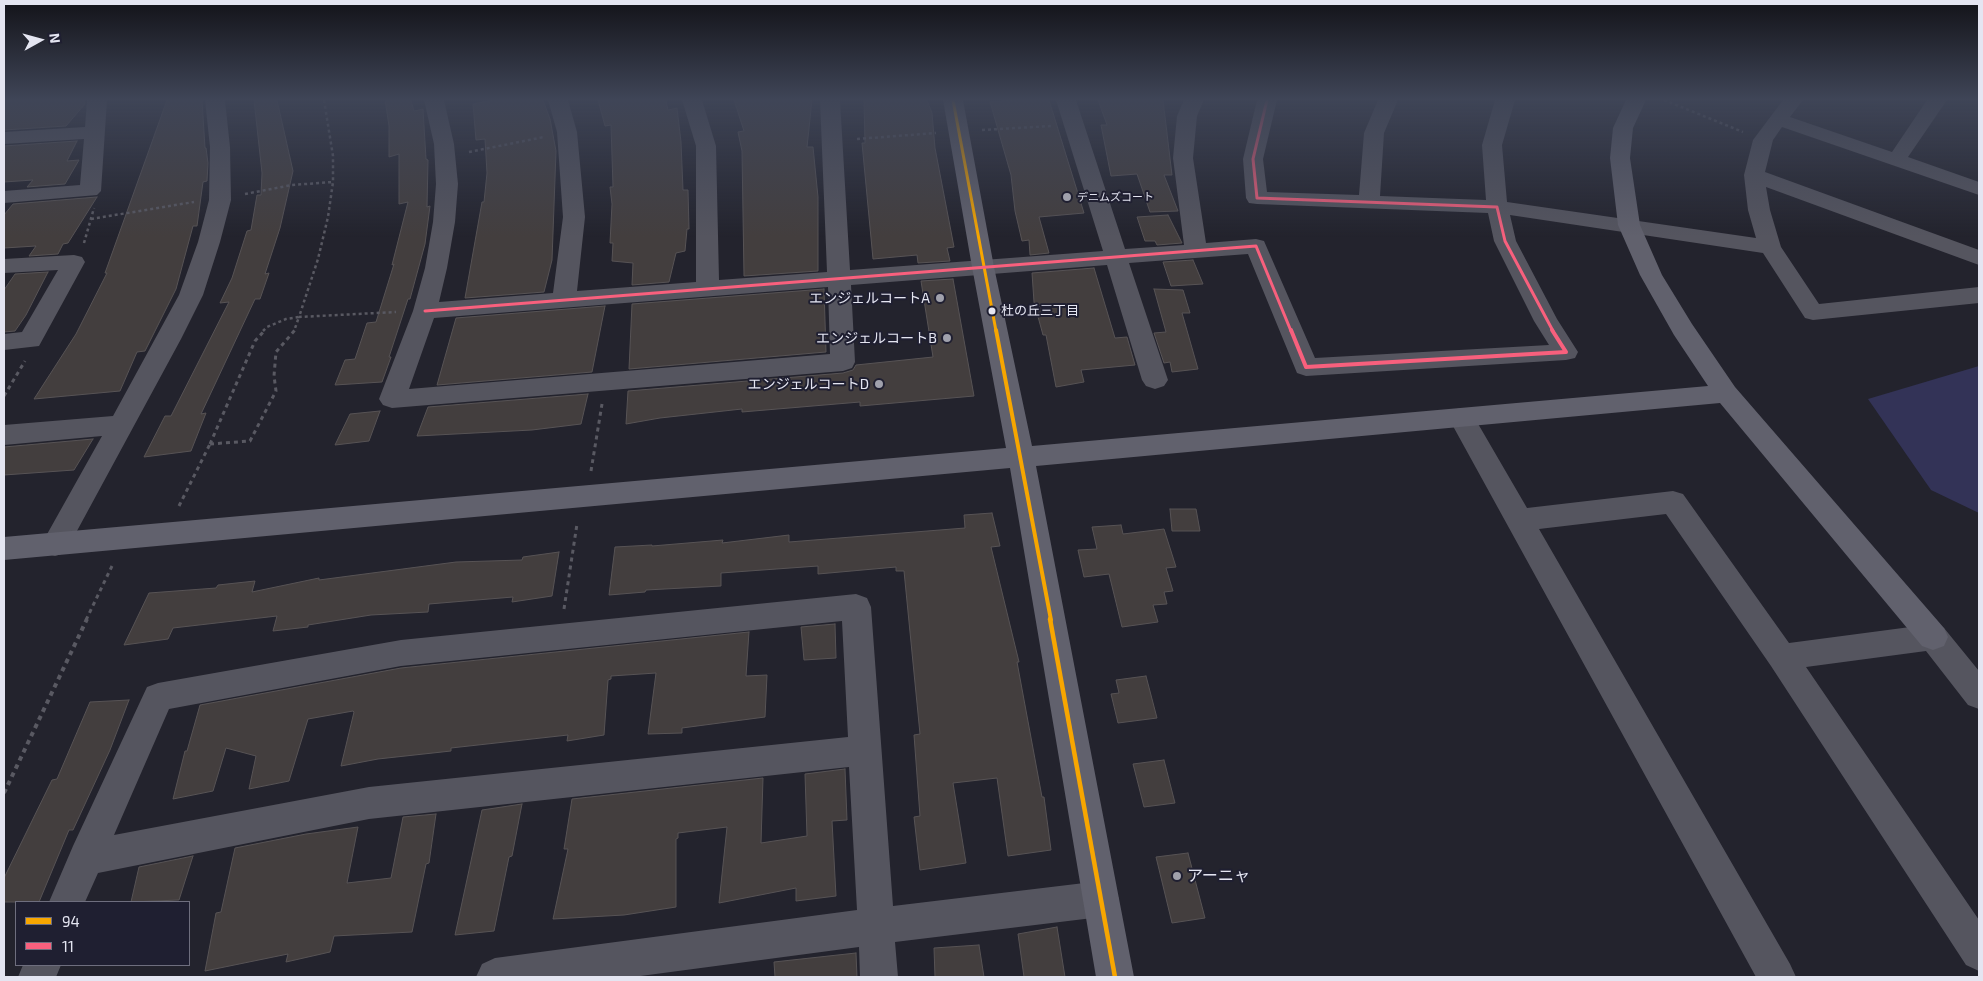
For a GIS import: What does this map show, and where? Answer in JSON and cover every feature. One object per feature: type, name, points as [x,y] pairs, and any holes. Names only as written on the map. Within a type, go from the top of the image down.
[{"type":"street","points":[[4,197],[90,191],[93,146]]},
{"type":"street","points":[[55,545],[191,295],[209,242],[220,198],[220,146]]},
{"type":"street","points":[[443,146],[447,184],[444,222],[436,268],[425,311],[392,398],[843,362],[832,146]]},
{"type":"street","points":[[564,299],[574,217],[569,146]]},
{"type":"street","points":[[706,146],[708,288]]},
{"type":"street","points":[[961,146],[1115,977]]},
{"type":"street","points":[[1080,146],[1155,380]]},
{"type":"street","points":[[1185,146],[1184,158],[1196,250]]},
{"type":"street","points":[[1256,146],[1253,159],[1257,198],[1496,207],[1770,247]]},
{"type":"street","points":[[1369,201],[1373,146]]},
{"type":"street","points":[[425,311],[838,277],[983,268],[1256,246],[1306,368],[1566,352],[1546,322],[1504,241],[1496,207],[1492,146]]},
{"type":"street","points":[[1621,146],[1620,158],[1629,225],[1651,275],[1683,329],[1726,393],[1933,637],[1979,695]]},
{"type":"street","points":[[1762,146],[1754,175],[1759,210],[1770,247],[1813,312],[1979,295]]},
{"type":"street","points":[[1859,146],[1979,189]]},
{"type":"street","points":[[1897,159],[1906,146]]},
{"type":"street","points":[[1754,175],[1979,258]]},
{"type":"street","points":[[4,266],[74,262]]},
{"type":"street","points":[[4,342],[30,340],[74,262]]},
{"type":"street","points":[[4,549],[1726,393]]},
{"type":"street","points":[[1461,417],[1777,977]]},
{"type":"street","points":[[4,435],[121,425]]},
{"type":"street","points":[[1519,520],[1673,502],[1782,657],[1979,952]]},
{"type":"street","points":[[67,901],[158,697],[402,653],[856,607],[879,977]]},
{"type":"street","points":[[1782,657],[1933,637]]},
{"type":"street","points":[[85,858],[369,803],[864,750]]},
{"type":"street","points":[[495,977],[877,926],[1101,900]]},
{"type":"path","points":[[210,444],[250,441],[276,390],[274,376],[276,352],[294,332],[300,317],[318,259],[328,217],[333,182],[331,146]]},
{"type":"path","points":[[445,158],[502,146]]},
{"type":"path","points":[[90,219],[292,186],[333,182]]},
{"type":"path","points":[[74,262],[82,249],[98,192],[90,191]]},
{"type":"path","points":[[179,507],[210,444],[255,341],[267,327],[286,319],[300,317],[425,311]]},
{"type":"path","points":[[4,396],[32,350],[30,340]]},
{"type":"path","points":[[591,471],[606,381]]},
{"type":"path","points":[[560,637],[577,524]]},
{"type":"path","points":[[4,793],[112,566]]},
{"type":"shaded area","points":[[1979,366],[1979,513],[1931,490],[1868,399]]},
{"type":"building","points":[[4,146],[75,146],[67,161],[79,160],[65,184],[27,187],[33,180],[4,182]]},
{"type":"building","points":[[151,146],[205,146],[208,163],[207,181],[203,182],[197,226],[193,226],[176,289],[145,351],[137,352],[120,391],[34,399],[76,334],[107,273],[105,273]]},
{"type":"building","points":[[259,146],[287,146],[293,171],[280,228],[265,274],[269,273],[260,299],[255,299],[201,414],[206,413],[191,451],[144,457],[165,416],[171,416],[229,302],[220,303],[232,278],[247,231],[251,230],[257,195],[261,195],[262,173]]},
{"type":"building","points":[[389,146],[425,146],[426,159],[428,160],[427,207],[430,206],[425,244],[410,299],[408,299],[382,382],[335,385],[345,360],[355,359],[367,323],[376,322],[394,264],[392,265],[408,202],[399,204],[399,154],[389,157]]},
{"type":"building","points":[[485,146],[555,146],[552,260],[544,292],[465,298],[482,202],[484,202],[487,173]]},
{"type":"building","points":[[612,146],[681,146],[683,190],[688,190],[689,229],[687,229],[685,251],[676,253],[669,282],[632,285],[633,263],[612,261],[613,243],[610,243],[612,204],[610,187],[613,187]]},
{"type":"building","points":[[741,146],[813,147],[818,197],[818,271],[744,276]]},
{"type":"building","points":[[862,146],[935,146],[954,247],[947,248],[950,261],[918,263],[917,255],[873,259]]},
{"type":"building","points":[[1003,146],[1063,146],[1084,213],[1039,217],[1049,253],[1030,255],[1029,240],[1022,241],[1015,211],[1011,175]]},
{"type":"building","points":[[1105,146],[1168,146],[1172,175],[1164,175],[1178,211],[1150,212],[1137,174],[1111,176]]},
{"type":"building","points":[[97,197],[68,243],[63,244],[58,254],[29,256],[36,246],[4,248],[4,215],[13,204]]},
{"type":"building","points":[[1168,215],[1182,243],[1157,245],[1155,241],[1145,241],[1137,217]]},
{"type":"building","points":[[1193,260],[1203,284],[1171,286],[1163,262]]},
{"type":"building","points":[[1094,268],[1115,338],[1127,337],[1135,365],[1081,370],[1084,382],[1056,387],[1046,335],[1043,335],[1034,302],[1032,273]]},
{"type":"building","points":[[48,272],[26,315],[15,331],[4,332],[4,290],[15,274]]},
{"type":"building","points":[[953,279],[974,396],[860,406],[860,402],[742,412],[742,409],[660,418],[626,424],[628,391],[843,373],[853,370],[856,365],[933,357],[921,281]]},
{"type":"building","points":[[824,289],[826,352],[629,369],[632,304]]},
{"type":"building","points":[[1154,289],[1183,290],[1190,313],[1182,313],[1198,369],[1172,372],[1170,362],[1164,363],[1154,333],[1166,332]]},
{"type":"building","points":[[605,306],[592,372],[437,385],[456,318]]},
{"type":"building","points":[[588,394],[581,424],[532,430],[417,436],[428,407]]},
{"type":"building","points":[[380,411],[369,441],[335,445],[350,414]]},
{"type":"building","points":[[93,439],[74,470],[4,475],[4,447]]},
{"type":"building","points":[[1170,509],[1196,509],[1200,531],[1172,531]]},
{"type":"building","points":[[992,513],[1000,546],[991,547],[1019,662],[1017,662],[1042,797],[1044,797],[1051,850],[1008,856],[997,778],[953,783],[966,863],[920,870],[914,817],[920,816],[914,735],[920,734],[904,571],[896,571],[896,567],[818,574],[818,566],[721,573],[721,586],[646,590],[645,592],[609,595],[615,547],[723,540],[722,543],[789,535],[789,542],[965,528],[964,515]]},
{"type":"building","points":[[1121,525],[1123,534],[1164,529],[1176,567],[1166,568],[1173,591],[1164,592],[1167,604],[1153,605],[1158,622],[1122,627],[1109,574],[1084,577],[1078,550],[1097,549],[1092,527]]},
{"type":"building","points":[[559,552],[552,596],[512,602],[513,597],[429,604],[428,612],[371,615],[308,625],[308,627],[273,631],[277,616],[173,628],[168,639],[124,645],[149,593],[216,588],[218,585],[255,581],[252,592],[319,578],[319,580],[456,562],[522,560],[523,557]]},
{"type":"building","points":[[835,624],[836,658],[804,660],[801,627]]},
{"type":"building","points":[[749,632],[746,676],[767,675],[765,717],[682,728],[682,733],[648,734],[656,673],[611,676],[611,679],[608,680],[604,735],[567,741],[568,735],[451,748],[451,751],[378,759],[341,766],[353,711],[308,719],[289,781],[249,789],[256,756],[226,748],[213,791],[173,799],[185,751],[187,751],[200,705],[401,668]]},
{"type":"building","points":[[1146,676],[1157,718],[1118,723],[1111,694],[1119,693],[1116,680]]},
{"type":"building","points":[[129,700],[110,750],[73,830],[69,830],[39,901],[4,902],[4,878],[52,780],[57,779],[90,702]]},
{"type":"building","points":[[1164,760],[1175,803],[1144,807],[1133,764]]},
{"type":"building","points":[[845,769],[847,820],[832,821],[836,896],[796,901],[796,888],[719,903],[727,827],[678,833],[678,838],[676,839],[676,907],[624,915],[553,919],[568,849],[564,849],[572,799],[763,778],[761,843],[807,836],[805,774]]},
{"type":"building","points":[[522,804],[494,931],[455,935],[482,810]]},
{"type":"building","points":[[436,814],[429,863],[426,864],[412,932],[334,936],[330,952],[286,962],[288,954],[205,971],[216,913],[221,912],[235,848],[306,834],[358,827],[347,883],[391,878],[403,817]]},
{"type":"building","points":[[1188,853],[1205,918],[1172,923],[1156,857]]},
{"type":"building","points":[[193,856],[179,900],[131,901],[139,867]]},
{"type":"building","points":[[1057,927],[1065,977],[1024,977],[1018,934]]},
{"type":"building","points":[[979,945],[984,977],[935,977],[934,948]]},
{"type":"building","points":[[856,953],[857,977],[775,977],[774,962]]},
{"type":"transit line","name":"94","points":[[961,146],[983,267],[1021,456],[1115,977]]},
{"type":"transit line","name":"11","points":[[425,311],[1256,246],[1306,367],[1566,352],[1546,321],[1505,241],[1497,207],[1257,198],[1253,159],[1256,146]]},
{"type":"place","name":"デニムズコート","points":[[1067,197]]},
{"type":"place","name":"エンジェルコートA","points":[[940,298]]},
{"type":"place","name":"杜の丘三丁目","points":[[992,311]]},
{"type":"place","name":"エンジェルコートB","points":[[947,338]]},
{"type":"place","name":"エンジェルコートD","points":[[879,384]]},
{"type":"place","name":"アーニャ","points":[[1177,876]]}]
